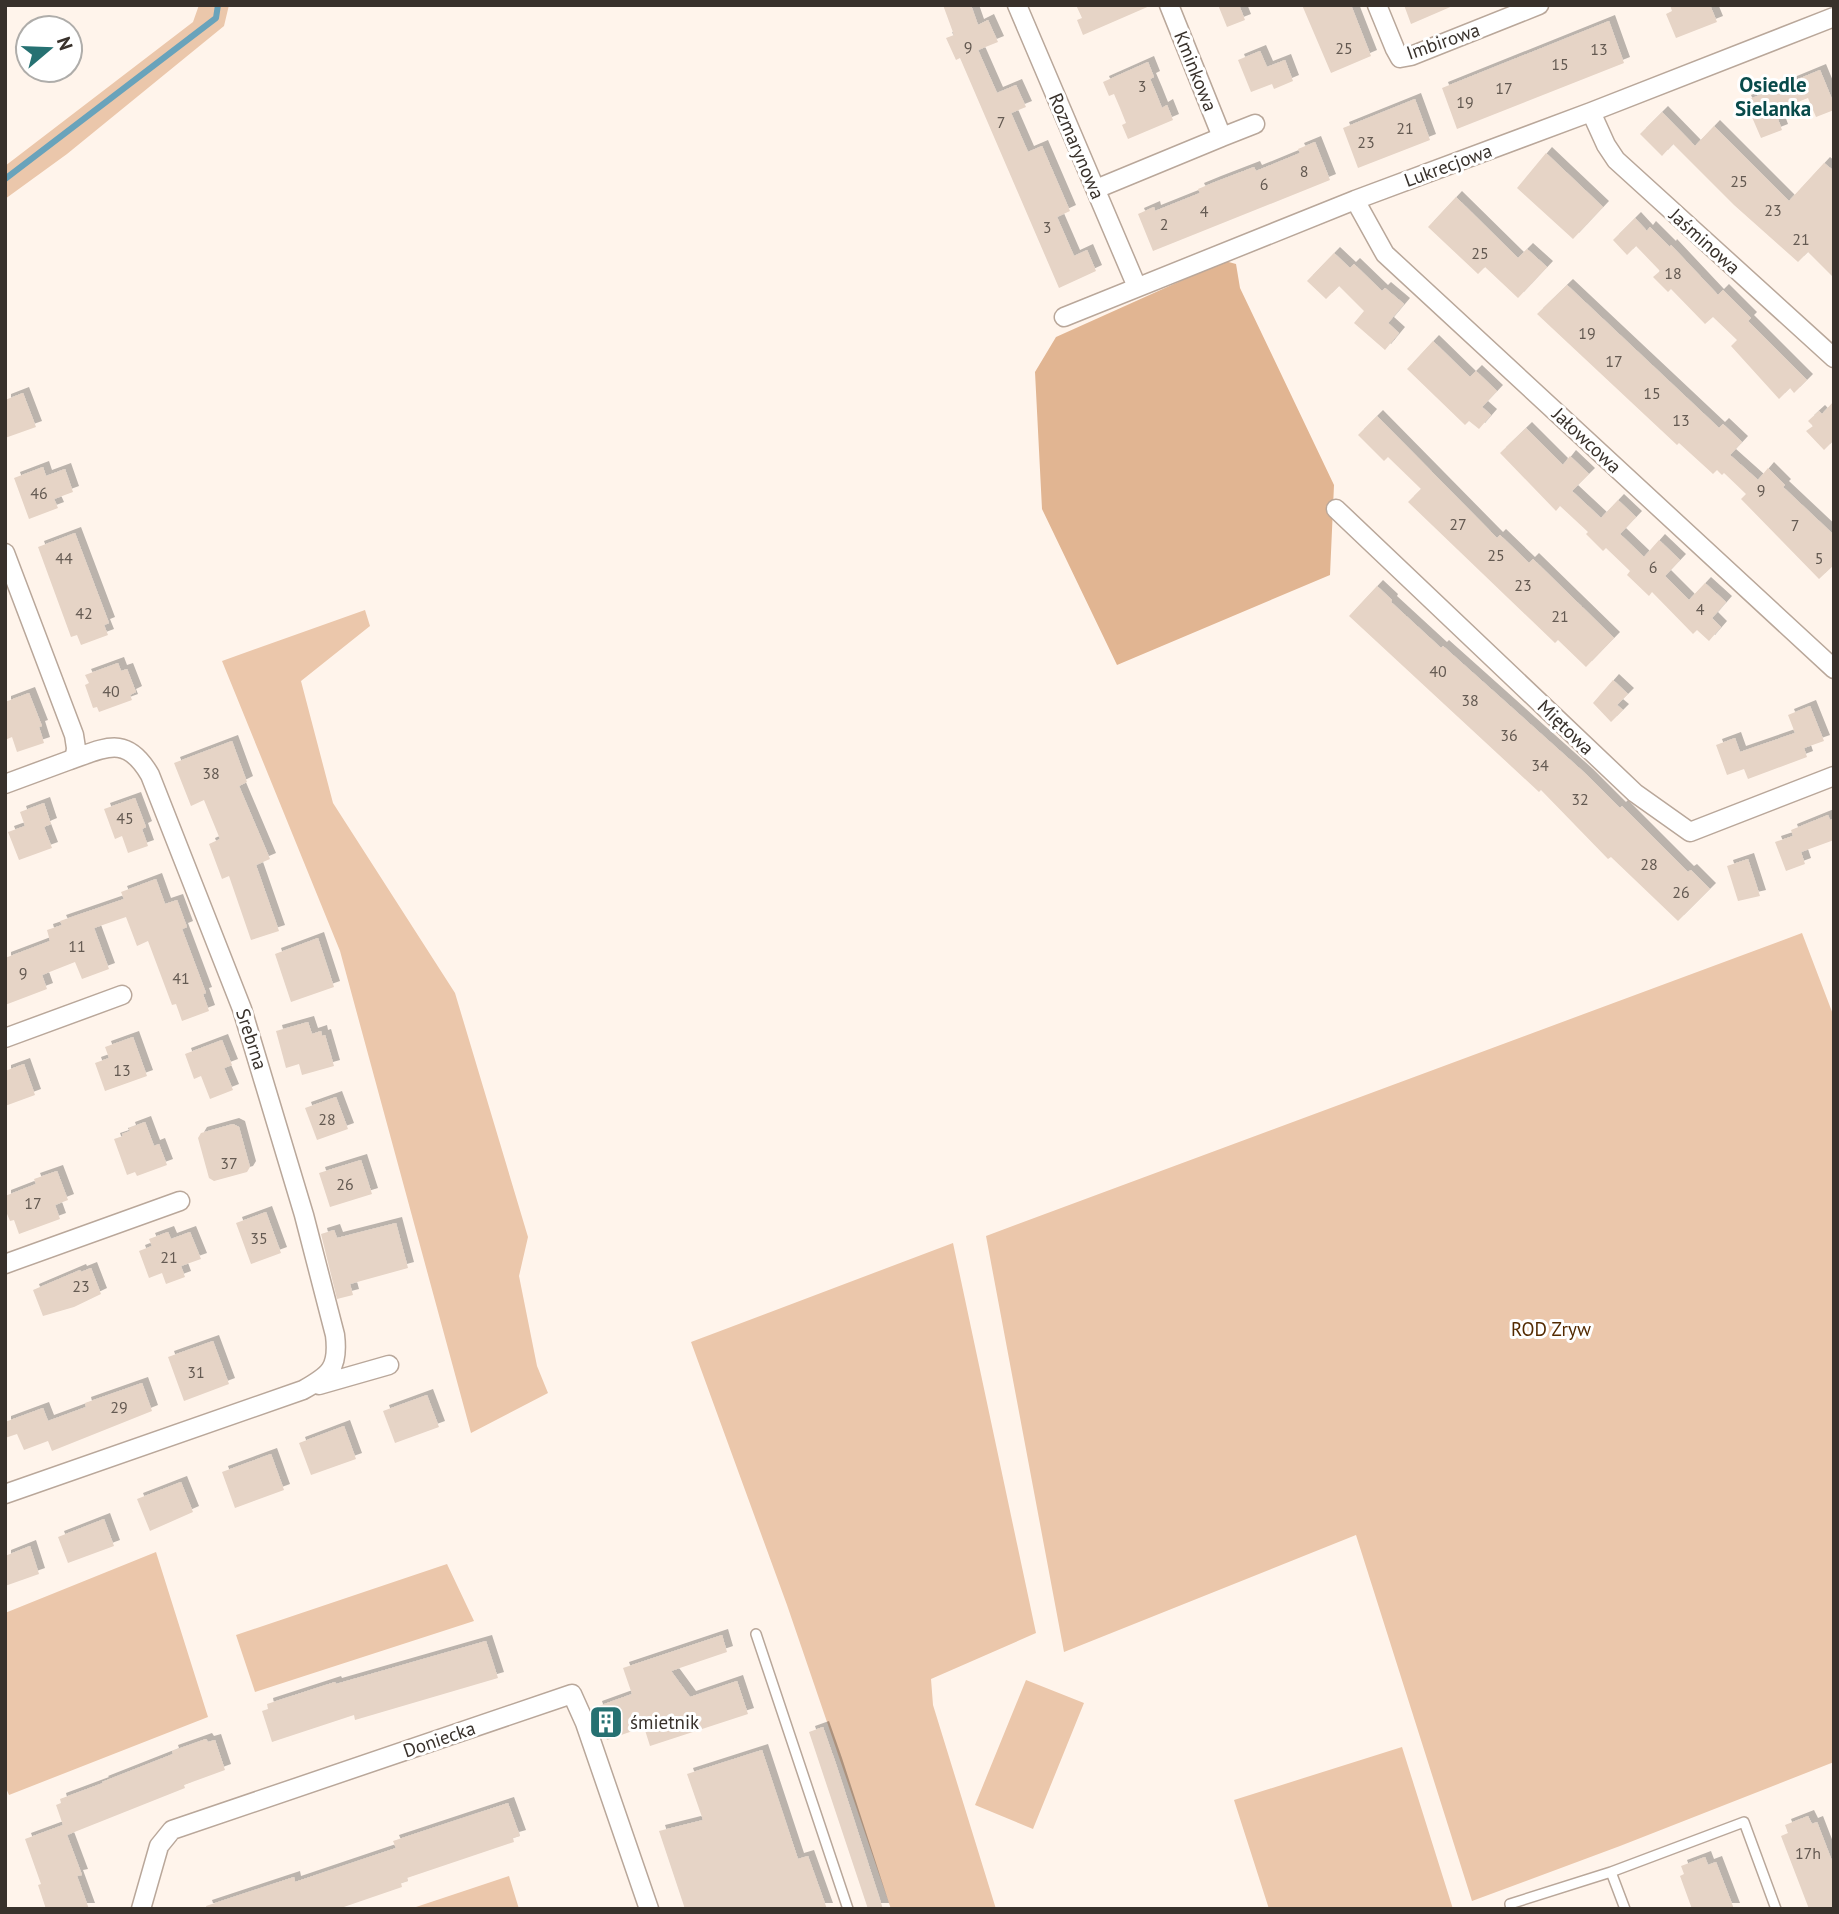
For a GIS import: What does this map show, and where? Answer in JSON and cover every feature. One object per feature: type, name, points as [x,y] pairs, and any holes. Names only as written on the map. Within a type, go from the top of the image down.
[{"type":"street","name":"Rozmarynowa","points":[[1017,5],[1137,287]]},
{"type":"street","name":"Kminkowa","points":[[1169,5],[1223,137]]},
{"type":"street","name":"Imbirowa","points":[[1377,5],[1400,58],[1539,5]]},
{"type":"street","name":"Lukrecjowa","points":[[1064,317],[1355,200],[1591,113],[1834,17]]},
{"type":"street","name":"Jaśminowa","points":[[1591,113],[1606,145],[1616,159],[1834,358]]},
{"type":"street","points":[[1096,189],[1255,124]]},
{"type":"street","name":"Jałowcowa","points":[[1355,200],[1385,254],[1834,669]]},
{"type":"street","name":"Miętowa","points":[[1336,509],[1635,793],[1690,832],[1834,776]]},
{"type":"street","points":[[5,553],[74,734],[75,755],[70,760]]},
{"type":"street","name":"Srebrna","points":[[5,784],[106,747],[121,746],[144,765],[242,1009],[304,1215],[335,1335],[337,1352],[334,1366],[329,1374],[303,1390]]},
{"type":"street","points":[[5,1038],[122,995]]},
{"type":"street","points":[[5,1264],[180,1201]]},
{"type":"street","name":"Srebrna","points":[[5,1494],[303,1390],[389,1365]]},
{"type":"street","name":"Doniecka","points":[[141,1909],[159,1846],[173,1830],[572,1694],[585,1723],[649,1909]]},
{"type":"lane","points":[[756,1634],[848,1909]]},
{"type":"lane","points":[[1511,1909],[1510,1904],[1611,1872],[1744,1822],[1776,1909]]},
{"type":"lane","points":[[1611,1872],[1625,1909]]},
{"type":"green space","points":[[199,5],[229,5],[224,26],[67,154],[5,199],[5,166],[193,22]]},
{"type":"green space","points":[[365,610],[370,626],[301,681],[333,803],[455,993],[528,1237],[519,1276],[537,1366],[548,1393],[471,1433],[340,951],[222,661]]},
{"type":"green space","name":"ROD Zryw","points":[[1802,933],[1834,1017],[1834,1762],[1472,1901],[1356,1535],[1064,1652],[986,1236]]},
{"type":"green space","points":[[953,1243],[1036,1633],[931,1679],[933,1705],[996,1909],[891,1909],[787,1605],[691,1342]]},
{"type":"green space","points":[[156,1552],[208,1717],[9,1795],[5,1786],[5,1613]]},
{"type":"green space","points":[[447,1564],[474,1621],[255,1692],[236,1635]]},
{"type":"green space","points":[[1026,1680],[1084,1703],[1033,1829],[975,1805]]},
{"type":"green space","points":[[1402,1747],[1453,1909],[1269,1909],[1234,1800]]},
{"type":"green space","points":[[509,1876],[519,1909],[410,1909]]},
{"type":"shaded area","points":[[1225,261],[1236,264],[1240,288],[1334,485],[1330,575],[1117,665],[1042,509],[1035,372],[1056,337]]},
{"type":"building","points":[[943,5],[971,5],[978,25],[988,20],[998,42],[978,50],[997,93],[1016,85],[1026,107],[1011,113],[1028,152],[1042,146],[1070,211],[1057,217],[1074,256],[1087,250],[1096,271],[1059,288],[960,58],[956,60],[946,38],[954,35]]},
{"type":"building","points":[[1076,5],[1152,5],[1083,35],[1077,20],[1082,18]]},
{"type":"building","points":[[1218,5],[1239,5],[1245,20],[1227,27]]},
{"type":"building","points":[[1302,5],[1351,5],[1371,56],[1331,73]]},
{"type":"building","points":[[1404,5],[1455,5],[1411,24]]},
{"type":"building","points":[[1670,5],[1710,5],[1717,22],[1676,38],[1666,14],[1672,11]]},
{"type":"building","points":[[1609,21],[1624,63],[1457,129],[1442,88]]},
{"type":"building","points":[[1260,51],[1267,67],[1285,60],[1293,81],[1274,89],[1272,84],[1251,92],[1238,60]]},
{"type":"building","points":[[1148,62],[1154,77],[1150,79],[1162,108],[1167,105],[1173,120],[1128,139],[1122,125],[1126,123],[1114,94],[1109,96],[1103,82]]},
{"type":"building","points":[[1820,70],[1834,110],[1816,117],[1808,98],[1775,111],[1782,130],[1761,138],[1745,101]]},
{"type":"building","points":[[1415,99],[1430,140],[1358,168],[1343,128]]},
{"type":"building","points":[[1662,112],[1695,146],[1714,126],[1789,201],[1824,163],[1834,171],[1834,278],[1808,252],[1798,262],[1734,205],[1673,144],[1662,156],[1640,134]]},
{"type":"building","points":[[1315,142],[1330,180],[1153,251],[1138,214],[1154,207],[1155,211],[1200,193],[1198,189],[1254,167],[1256,171],[1300,153],[1298,149]]},
{"type":"building","points":[[1546,153],[1603,207],[1573,239],[1517,188]]},
{"type":"building","points":[[1456,197],[1518,258],[1527,249],[1547,267],[1518,298],[1485,267],[1478,274],[1428,227]]},
{"type":"building","points":[[1635,218],[1647,231],[1650,227],[1670,247],[1671,245],[1718,295],[1723,290],[1751,318],[1748,321],[1807,380],[1794,393],[1790,388],[1779,399],[1731,346],[1737,340],[1713,317],[1705,324],[1671,289],[1668,292],[1653,277],[1660,271],[1636,246],[1627,255],[1613,240]]},
{"type":"building","points":[[1334,253],[1350,268],[1354,264],[1382,291],[1385,288],[1404,304],[1388,323],[1399,333],[1385,350],[1354,323],[1364,311],[1339,286],[1326,299],[1307,281]]},
{"type":"building","points":[[1567,285],[1719,428],[1723,424],[1742,442],[1730,455],[1758,480],[1768,468],[1785,485],[1783,487],[1834,535],[1834,565],[1819,579],[1741,499],[1746,494],[1724,473],[1722,475],[1717,470],[1713,474],[1679,443],[1677,445],[1537,314]]},
{"type":"building","points":[[1433,341],[1470,377],[1476,371],[1497,391],[1482,407],[1491,415],[1479,429],[1469,421],[1465,425],[1407,369]]},
{"type":"building","points":[[23,393],[36,427],[5,438],[5,400]]},
{"type":"building","points":[[1834,401],[1834,440],[1824,450],[1806,431],[1813,426],[1808,421],[1819,411],[1822,414]]},
{"type":"building","points":[[1377,416],[1497,538],[1500,535],[1529,563],[1533,559],[1614,638],[1586,667],[1558,640],[1555,643],[1408,502],[1421,489],[1388,457],[1384,461],[1358,435]]},
{"type":"building","points":[[1526,428],[1563,465],[1570,456],[1589,474],[1572,491],[1601,518],[1618,500],[1636,517],[1620,534],[1644,557],[1659,540],[1680,560],[1665,576],[1689,600],[1705,583],[1726,602],[1712,618],[1721,627],[1709,641],[1697,630],[1693,634],[1652,592],[1649,596],[1627,575],[1630,571],[1606,548],[1603,551],[1586,534],[1588,532],[1560,506],[1556,511],[1500,453]]},
{"type":"building","points":[[43,467],[46,476],[65,469],[73,492],[54,499],[58,508],[29,519],[14,478]]},
{"type":"building","points":[[75,533],[109,623],[104,625],[108,635],[81,645],[77,635],[71,637],[38,547]]},
{"type":"building","points":[[1377,586],[1441,648],[1443,646],[1620,808],[1622,806],[1688,872],[1691,870],[1710,889],[1678,921],[1611,857],[1608,859],[1541,790],[1539,792],[1349,616]]},
{"type":"building","points":[[118,663],[121,671],[127,669],[136,692],[130,695],[132,700],[99,712],[97,707],[93,708],[85,685],[89,683],[85,675]]},
{"type":"building","points":[[1613,680],[1628,694],[1617,705],[1623,710],[1611,722],[1593,703]]},
{"type":"building","points":[[29,693],[42,726],[39,727],[44,743],[17,752],[12,737],[5,740],[5,702]]},
{"type":"building","points":[[1810,706],[1824,741],[1804,748],[1807,757],[1748,779],[1744,769],[1727,775],[1716,745],[1735,738],[1740,752],[1795,733],[1788,715]]},
{"type":"building","points":[[232,741],[247,782],[239,786],[270,859],[256,865],[279,931],[251,940],[229,876],[222,879],[209,844],[220,839],[204,800],[191,806],[174,763]]},
{"type":"building","points":[[135,798],[146,827],[142,829],[148,846],[128,853],[122,836],[115,839],[104,809]]},
{"type":"building","points":[[44,803],[51,824],[44,827],[52,848],[19,860],[8,832],[25,826],[20,812]]},
{"type":"building","points":[[1828,815],[1830,820],[1834,819],[1834,840],[1801,852],[1805,864],[1786,871],[1775,842],[1793,836],[1791,830]]},
{"type":"building","points":[[1748,859],[1760,896],[1738,901],[1727,866]]},
{"type":"building","points":[[156,879],[165,904],[177,900],[187,927],[182,929],[206,993],[203,994],[209,1011],[182,1021],[176,1004],[172,1005],[148,941],[137,946],[126,917],[94,928],[109,969],[82,979],[75,962],[42,975],[47,989],[5,1005],[5,958],[50,941],[47,930],[62,925],[60,921],[124,899],[121,892]]},
{"type":"building","points":[[318,938],[334,987],[291,1002],[275,954]]},
{"type":"building","points":[[308,1022],[312,1034],[321,1031],[322,1036],[325,1035],[334,1066],[302,1075],[299,1064],[286,1068],[276,1031]]},
{"type":"building","points":[[133,1037],[147,1076],[105,1091],[95,1063],[109,1058],[105,1047]]},
{"type":"building","points":[[222,1040],[232,1065],[224,1068],[233,1090],[210,1099],[201,1076],[194,1079],[185,1054]]},
{"type":"building","points":[[24,1064],[35,1095],[5,1106],[5,1071]]},
{"type":"building","points":[[336,1097],[348,1129],[317,1140],[305,1108]]},
{"type":"building","points":[[145,1122],[154,1146],[159,1144],[167,1165],[137,1176],[135,1172],[127,1175],[114,1139],[130,1131],[129,1128]]},
{"type":"building","points":[[233,1124],[239,1127],[250,1167],[247,1172],[214,1181],[209,1178],[198,1138],[201,1133]]},
{"type":"building","points":[[361,1160],[372,1194],[330,1207],[319,1173]]},
{"type":"building","points":[[57,1171],[68,1200],[55,1205],[60,1219],[19,1234],[14,1220],[10,1221],[5,1209],[5,1196],[36,1184],[34,1179]]},
{"type":"building","points":[[266,1212],[281,1253],[251,1264],[236,1223]]},
{"type":"building","points":[[396,1223],[408,1268],[350,1284],[353,1295],[337,1299],[321,1234],[334,1230],[337,1238]]},
{"type":"building","points":[[168,1232],[171,1239],[190,1232],[201,1259],[181,1266],[185,1277],[166,1284],[162,1273],[149,1278],[139,1251],[152,1246],[149,1239]]},
{"type":"building","points":[[91,1268],[101,1294],[74,1307],[43,1316],[33,1290]]},
{"type":"building","points":[[213,1341],[229,1384],[184,1401],[168,1357]]},
{"type":"building","points":[[142,1383],[152,1411],[52,1451],[48,1441],[24,1450],[17,1434],[5,1438],[5,1422],[43,1408],[48,1421],[86,1407],[85,1403]]},
{"type":"building","points":[[427,1395],[439,1427],[395,1443],[383,1411]]},
{"type":"building","points":[[344,1426],[356,1459],[311,1475],[299,1443]]},
{"type":"building","points":[[271,1454],[284,1490],[235,1508],[222,1472]]},
{"type":"building","points":[[181,1482],[193,1512],[150,1531],[137,1499]]},
{"type":"building","points":[[104,1519],[114,1546],[68,1563],[58,1537]]},
{"type":"building","points":[[30,1546],[39,1574],[5,1586],[5,1556]]},
{"type":"building","points":[[722,1635],[727,1652],[671,1671],[690,1697],[737,1681],[748,1714],[650,1746],[644,1727],[607,1740],[596,1707],[632,1694],[623,1668]]},
{"type":"building","points":[[486,1641],[498,1678],[355,1720],[354,1715],[272,1742],[262,1711],[268,1709],[267,1704],[335,1682],[336,1684]]},
{"type":"building","points":[[823,1727],[883,1909],[868,1909],[809,1732]]},
{"type":"building","points":[[206,1739],[208,1742],[215,1740],[225,1770],[67,1835],[82,1875],[77,1876],[89,1909],[46,1909],[38,1885],[41,1884],[25,1839],[63,1825],[56,1805],[61,1803],[60,1799]]},
{"type":"building","points":[[762,1750],[798,1859],[808,1856],[827,1909],[685,1909],[659,1831],[703,1820],[687,1774]]},
{"type":"building","points":[[508,1803],[520,1836],[513,1838],[514,1842],[407,1878],[408,1881],[401,1883],[402,1887],[338,1909],[207,1909],[206,1906],[294,1877],[295,1882],[396,1848],[393,1841]]},
{"type":"building","points":[[1808,1816],[1812,1824],[1817,1822],[1834,1866],[1834,1909],[1809,1909],[1781,1836],[1788,1833],[1785,1825]]},
{"type":"building","points":[[1705,1857],[1708,1865],[1716,1862],[1734,1909],[1692,1909],[1680,1876],[1684,1874],[1681,1866]]},
{"type":"waterway","points":[[5,179],[216,18],[218,5]]},
{"type":"place","name":"śmietnik","points":[[606,1722]]},
{"type":"district","name":"Osiedle Sielanka","points":[[1773,96]]}]
